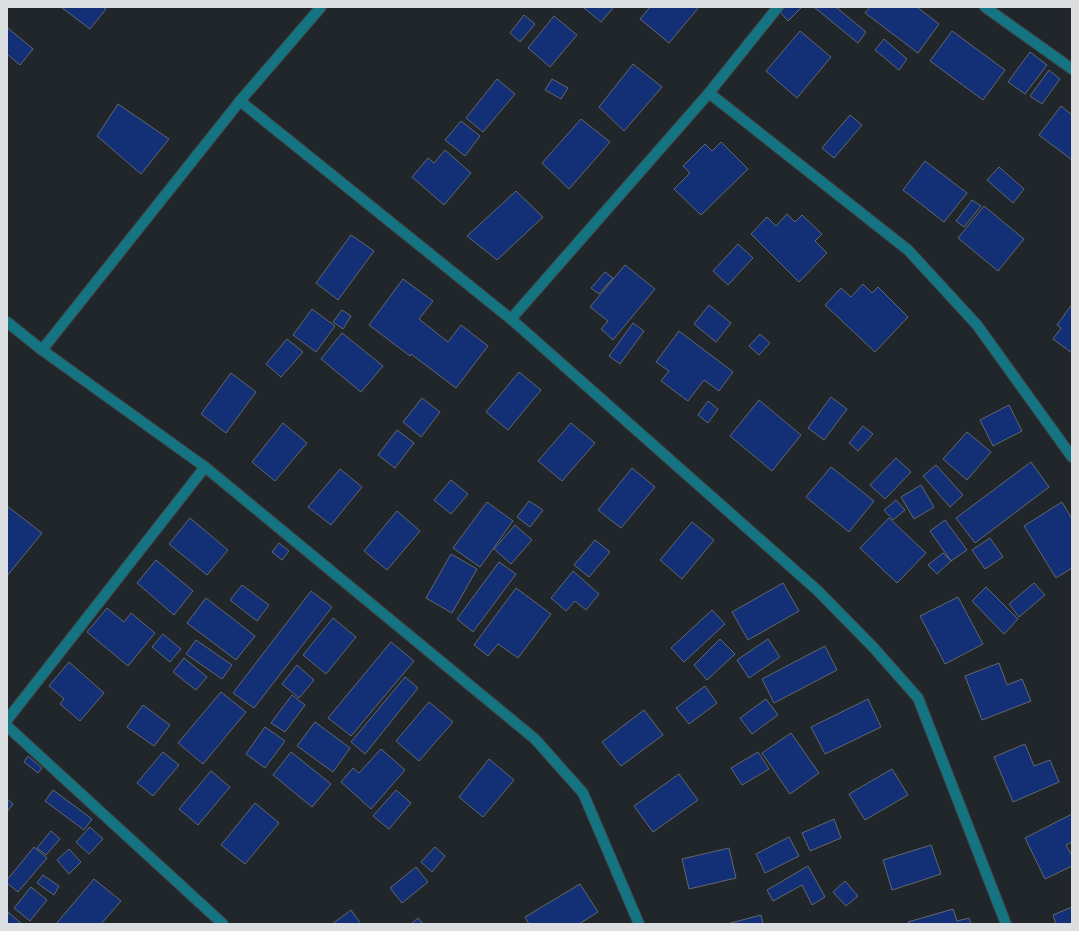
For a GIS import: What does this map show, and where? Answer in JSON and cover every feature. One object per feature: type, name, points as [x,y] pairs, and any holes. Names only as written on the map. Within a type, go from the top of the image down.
[{"type":"street","points":[[42,350],[240,101],[321,7]]},
{"type":"street","points":[[511,319],[709,93],[778,7]]},
{"type":"street","points":[[985,7],[1072,69]]},
{"type":"street","points":[[709,93],[908,250],[977,325],[1072,457]]},
{"type":"street","points":[[240,101],[511,319],[817,590],[873,647],[918,698],[1006,924]]},
{"type":"street","points":[[7,322],[42,350],[205,467],[535,739],[583,794],[639,924]]},
{"type":"street","points":[[7,720],[205,467]]},
{"type":"street","points":[[7,726],[223,924]]},
{"type":"building","points":[[61,7],[103,7],[106,9],[90,29]]},
{"type":"building","points":[[583,7],[613,7],[613,8],[601,22]]},
{"type":"building","points":[[650,7],[699,7],[669,43],[640,19]]},
{"type":"building","points":[[785,7],[802,7],[788,21],[780,12]]},
{"type":"building","points":[[814,7],[836,7],[866,32],[858,43]]},
{"type":"building","points":[[870,7],[917,7],[939,24],[918,53],[865,13]]},
{"type":"building","points":[[524,15],[535,24],[520,42],[510,33]]},
{"type":"building","points":[[554,16],[577,35],[550,67],[528,48]]},
{"type":"building","points":[[8,28],[33,49],[20,65],[7,54]]},
{"type":"building","points":[[800,31],[831,57],[797,98],[766,71]]},
{"type":"building","points":[[952,31],[1005,70],[983,100],[930,61]]},
{"type":"building","points":[[884,39],[907,59],[899,70],[875,50]]},
{"type":"building","points":[[1030,52],[1047,65],[1025,94],[1008,82]]},
{"type":"building","points":[[633,64],[662,87],[624,131],[599,107]]},
{"type":"building","points":[[1049,70],[1060,79],[1042,104],[1030,96]]},
{"type":"building","points":[[497,79],[515,94],[483,132],[466,118]]},
{"type":"building","points":[[552,79],[568,88],[561,99],[545,90]]},
{"type":"building","points":[[118,104],[169,139],[141,174],[97,136]]},
{"type":"building","points":[[1061,106],[1072,115],[1072,160],[1039,135]]},
{"type":"building","points":[[850,115],[862,125],[834,158],[822,148]]},
{"type":"building","points":[[581,119],[610,142],[569,189],[542,163]]},
{"type":"building","points":[[461,121],[480,136],[465,156],[445,140]]},
{"type":"building","points":[[721,142],[748,169],[701,215],[674,189],[690,173],[683,166],[705,144],[712,151]]},
{"type":"building","points":[[445,150],[471,173],[444,205],[412,177],[428,158],[434,163]]},
{"type":"building","points":[[925,161],[967,193],[944,222],[903,190]]},
{"type":"building","points":[[999,167],[1024,189],[1013,203],[987,180]]},
{"type":"building","points":[[516,191],[543,217],[497,260],[467,236]]},
{"type":"building","points":[[972,200],[981,206],[964,227],[956,221]]},
{"type":"building","points":[[984,206],[1024,239],[998,271],[958,238]]},
{"type":"building","points":[[787,214],[795,222],[802,215],[822,234],[815,241],[827,253],[799,282],[751,234],[767,217],[776,226]]},
{"type":"building","points":[[351,235],[374,251],[338,300],[316,283]]},
{"type":"building","points":[[738,244],[753,258],[728,285],[713,271]]},
{"type":"building","points":[[625,265],[655,289],[613,340],[601,329],[608,321],[590,307]]},
{"type":"building","points":[[605,272],[613,278],[599,294],[591,288]]},
{"type":"building","points":[[403,279],[433,301],[419,319],[448,342],[461,325],[488,346],[456,388],[369,325]]},
{"type":"building","points":[[863,284],[872,293],[878,287],[908,317],[875,352],[825,305],[841,288],[851,297]]},
{"type":"building","points":[[1072,304],[1072,353],[1053,339],[1061,328],[1057,325]]},
{"type":"building","points":[[709,305],[731,323],[716,342],[694,324]]},
{"type":"building","points":[[312,309],[335,326],[316,352],[293,335]]},
{"type":"building","points":[[342,310],[351,316],[343,329],[333,322]]},
{"type":"building","points":[[633,323],[644,331],[620,364],[609,356]]},
{"type":"building","points":[[679,331],[733,372],[719,391],[704,380],[688,401],[661,381],[669,371],[656,362]]},
{"type":"building","points":[[342,333],[383,366],[361,392],[321,359]]},
{"type":"building","points":[[760,334],[770,343],[759,355],[749,346]]},
{"type":"building","points":[[287,339],[303,352],[281,377],[266,364]]},
{"type":"building","points":[[519,372],[541,390],[508,430],[486,412]]},
{"type":"building","points":[[231,373],[256,392],[226,433],[201,414]]},
{"type":"building","points":[[831,397],[847,409],[824,440],[808,428]]},
{"type":"building","points":[[422,398],[440,412],[421,437],[403,422]]},
{"type":"building","points":[[759,400],[801,435],[772,471],[730,436]]},
{"type":"building","points":[[708,401],[718,409],[708,423],[698,415]]},
{"type":"building","points":[[1009,405],[1022,431],[993,446],[980,420]]},
{"type":"building","points":[[283,423],[307,443],[275,481],[252,462]]},
{"type":"building","points":[[571,423],[595,443],[562,481],[538,461]]},
{"type":"building","points":[[863,426],[873,434],[858,451],[849,443]]},
{"type":"building","points":[[397,430],[414,443],[395,468],[378,455]]},
{"type":"building","points":[[967,432],[991,452],[967,480],[943,459]]},
{"type":"building","points":[[896,458],[911,472],[885,499],[870,485]]},
{"type":"building","points":[[1031,462],[1049,487],[975,543],[956,518]]},
{"type":"building","points":[[936,465],[963,495],[950,507],[923,476]]},
{"type":"building","points":[[831,467],[874,501],[849,532],[806,497]]},
{"type":"building","points":[[632,468],[655,487],[621,528],[598,510]]},
{"type":"building","points":[[340,469],[362,487],[331,525],[308,507]]},
{"type":"building","points":[[451,480],[468,494],[451,514],[434,500]]},
{"type":"building","points":[[921,485],[934,507],[914,519],[901,497]]},
{"type":"building","points":[[896,500],[905,510],[893,520],[884,510]]},
{"type":"building","points":[[529,501],[543,510],[530,527],[517,517]]},
{"type":"building","points":[[487,502],[513,521],[480,567],[453,548]]},
{"type":"building","points":[[1062,502],[1072,519],[1072,568],[1056,578],[1024,526]]},
{"type":"building","points":[[7,506],[42,533],[7,576]]},
{"type":"building","points":[[397,511],[420,531],[387,570],[364,551]]},
{"type":"building","points":[[190,518],[228,550],[207,575],[169,544]]},
{"type":"building","points":[[889,518],[926,553],[897,583],[860,548]]},
{"type":"building","points":[[945,520],[967,550],[951,561],[930,531]]},
{"type":"building","points":[[692,522],[714,540],[682,579],[660,560]]},
{"type":"building","points":[[515,525],[532,540],[511,564],[494,549]]},
{"type":"building","points":[[990,538],[1003,557],[985,569],[972,550]]},
{"type":"building","points":[[595,540],[610,552],[589,577],[574,565]]},
{"type":"building","points":[[279,543],[289,551],[282,560],[272,552]]},
{"type":"building","points":[[943,553],[951,561],[937,574],[928,565]]},
{"type":"building","points":[[451,554],[477,569],[452,613],[426,598]]},
{"type":"building","points":[[156,560],[193,591],[174,615],[137,583]]},
{"type":"building","points":[[499,562],[516,574],[473,632],[457,619]]},
{"type":"building","points":[[573,571],[599,594],[586,610],[575,601],[566,611],[551,598]]},
{"type":"building","points":[[783,583],[799,611],[748,640],[732,612]]},
{"type":"building","points":[[1034,583],[1045,595],[1019,617],[1009,604]]},
{"type":"building","points":[[242,585],[269,605],[257,621],[230,600]]},
{"type":"building","points":[[986,587],[1018,619],[1004,634],[972,601]]},
{"type":"building","points":[[516,588],[551,614],[518,658],[498,644],[488,656],[474,645]]},
{"type":"building","points":[[311,591],[332,607],[254,708],[233,693]]},
{"type":"building","points":[[958,597],[983,644],[945,664],[920,616]]},
{"type":"building","points":[[206,598],[255,636],[236,660],[187,623]]},
{"type":"building","points":[[107,608],[124,622],[131,613],[155,633],[128,666],[87,632]]},
{"type":"building","points":[[712,610],[725,624],[684,662],[671,648]]},
{"type":"building","points":[[333,618],[356,637],[326,674],[303,655]]},
{"type":"building","points":[[163,634],[181,649],[170,662],[152,647]]},
{"type":"building","points":[[720,639],[735,654],[707,680],[694,665]]},
{"type":"building","points":[[768,639],[780,657],[749,678],[737,660]]},
{"type":"building","points":[[196,640],[232,665],[222,679],[186,654]]},
{"type":"building","points":[[391,642],[414,661],[351,736],[328,718]]},
{"type":"building","points":[[825,646],[837,670],[774,703],[762,679]]},
{"type":"building","points":[[184,658],[207,677],[196,690],[173,672]]},
{"type":"building","points":[[69,662],[104,693],[80,721],[60,704],[64,699],[49,686]]},
{"type":"building","points":[[999,663],[1007,685],[1022,679],[1031,701],[982,720],[965,676]]},
{"type":"building","points":[[297,665],[314,680],[299,698],[282,684]]},
{"type":"building","points":[[405,677],[418,688],[365,754],[351,742]]},
{"type":"building","points":[[705,686],[717,703],[689,724],[676,708]]},
{"type":"building","points":[[221,692],[246,712],[203,764],[178,743]]},
{"type":"building","points":[[292,695],[305,705],[285,732],[271,723]]},
{"type":"building","points":[[766,699],[778,715],[752,734],[740,718]]},
{"type":"building","points":[[868,699],[881,727],[825,754],[811,727]]},
{"type":"building","points":[[429,702],[453,722],[419,761],[396,741]]},
{"type":"building","points":[[143,705],[170,725],[154,746],[127,727]]},
{"type":"building","points":[[644,710],[663,735],[621,766],[602,742]]},
{"type":"building","points":[[315,722],[350,748],[333,772],[297,746]]},
{"type":"building","points":[[265,727],[285,741],[265,768],[246,754]]},
{"type":"building","points":[[791,733],[819,773],[790,794],[762,753]]},
{"type":"building","points":[[1025,744],[1034,766],[1050,760],[1059,782],[1013,802],[994,757]]},
{"type":"building","points":[[381,749],[405,770],[371,809],[341,782],[353,768],[359,773]]},
{"type":"building","points":[[163,752],[179,765],[153,796],[137,783]]},
{"type":"building","points":[[291,752],[331,784],[312,807],[273,775]]},
{"type":"building","points":[[758,752],[769,769],[742,785],[731,768]]},
{"type":"building","points":[[28,756],[42,768],[38,773],[24,762]]},
{"type":"building","points":[[489,759],[514,780],[483,817],[459,797]]},
{"type":"building","points":[[892,769],[908,795],[865,820],[849,794]]},
{"type":"building","points":[[211,771],[230,787],[198,825],[179,809]]},
{"type":"building","points":[[679,774],[698,800],[653,832],[634,806]]},
{"type":"building","points":[[53,790],[92,819],[84,830],[45,801]]},
{"type":"building","points":[[396,790],[411,803],[389,829],[373,816]]},
{"type":"building","points":[[7,799],[13,804],[7,812]]},
{"type":"building","points":[[255,803],[279,823],[245,864],[221,845]]},
{"type":"building","points":[[1072,814],[1072,842],[1066,845],[1072,856],[1072,866],[1045,879],[1025,838]]},
{"type":"building","points":[[834,819],[841,838],[810,851],[802,833]]},
{"type":"building","points":[[90,827],[103,839],[89,854],[76,842]]},
{"type":"building","points":[[51,831],[60,839],[46,855],[37,848]]},
{"type":"building","points":[[789,837],[799,856],[765,873],[756,854]]},
{"type":"building","points":[[931,845],[941,874],[892,890],[883,860]]},
{"type":"building","points":[[34,847],[47,858],[18,892],[7,883],[7,880]]},
{"type":"building","points":[[435,847],[445,856],[432,872],[421,862]]},
{"type":"building","points":[[729,848],[736,878],[689,889],[682,859]]},
{"type":"building","points":[[69,849],[81,862],[69,874],[57,860]]},
{"type":"building","points":[[808,866],[825,897],[812,905],[802,885],[773,901],[767,890]]},
{"type":"building","points":[[416,867],[428,882],[402,903],[390,888]]},
{"type":"building","points":[[43,875],[59,886],[54,895],[37,883]]},
{"type":"building","points":[[94,879],[121,901],[101,924],[56,924]]},
{"type":"building","points":[[845,881],[858,896],[846,906],[833,892]]},
{"type":"building","points":[[580,884],[598,912],[579,924],[529,924],[525,917]]},
{"type":"building","points":[[31,887],[47,900],[30,921],[14,908]]},
{"type":"building","points":[[1072,907],[1072,924],[1056,924],[1053,915]]},
{"type":"building","points":[[953,909],[957,921],[969,918],[971,924],[909,924],[908,922]]},
{"type":"building","points":[[351,910],[361,924],[332,924]]},
{"type":"building","points":[[8,912],[22,924],[7,924]]},
{"type":"building","points":[[761,915],[763,924],[727,924]]},
{"type":"building","points":[[418,918],[423,924],[411,924]]}]
